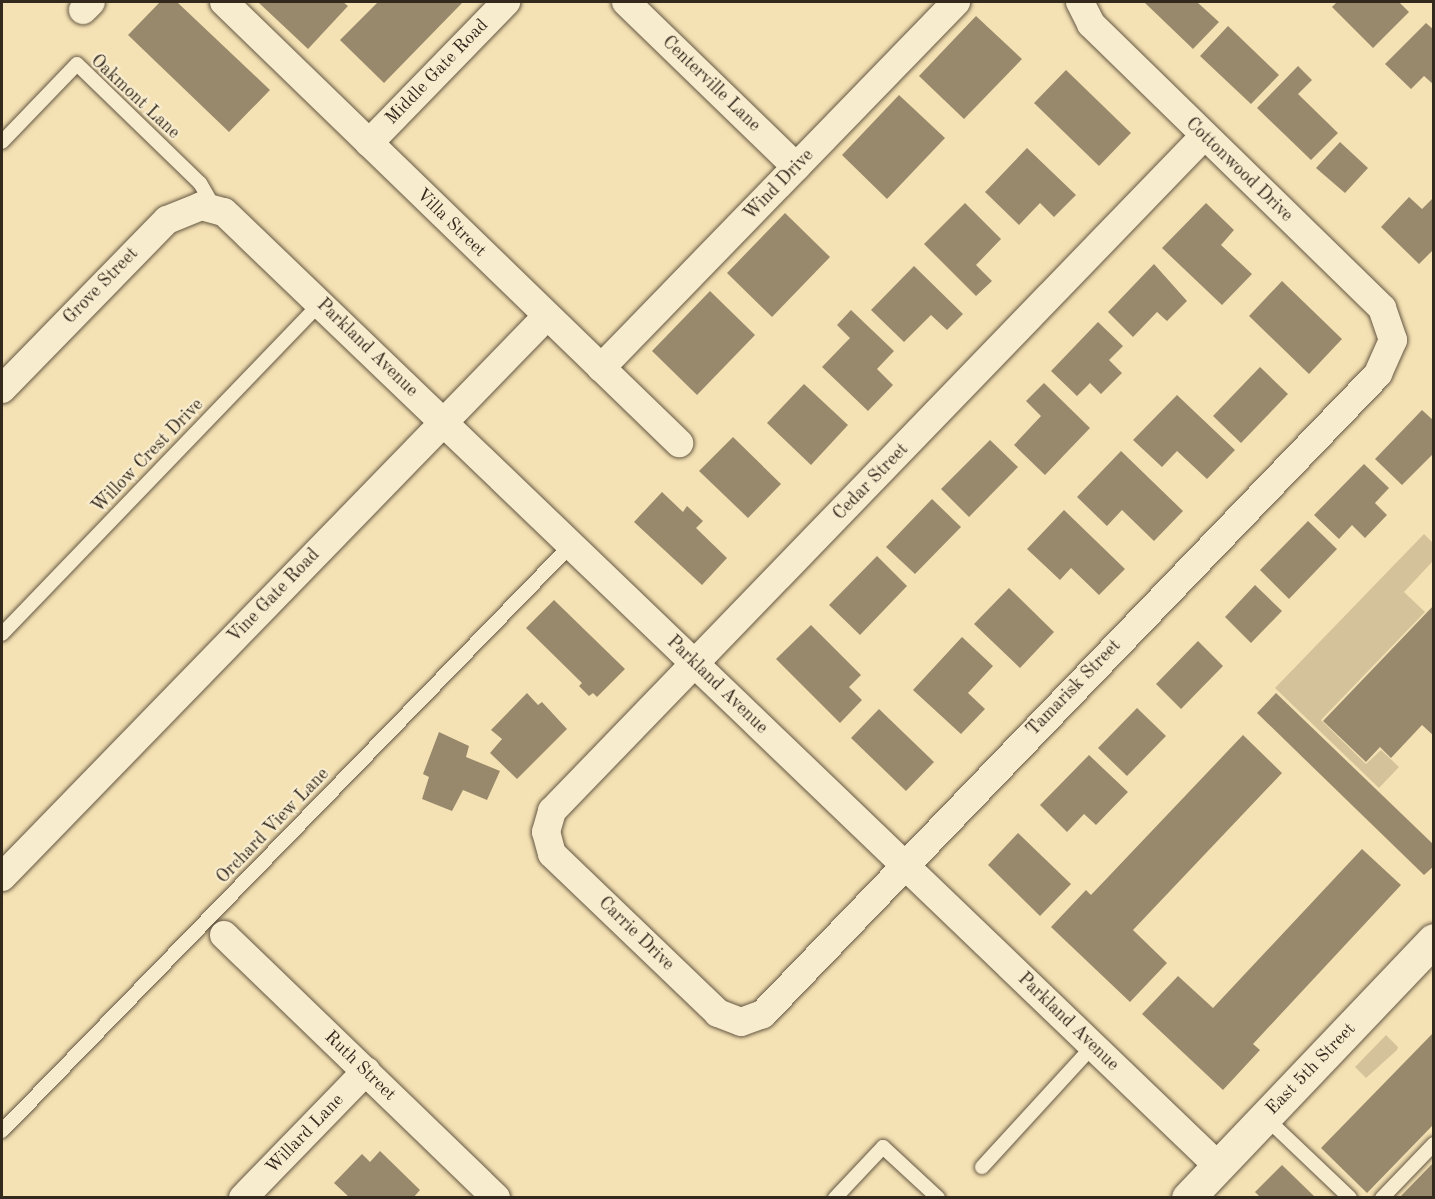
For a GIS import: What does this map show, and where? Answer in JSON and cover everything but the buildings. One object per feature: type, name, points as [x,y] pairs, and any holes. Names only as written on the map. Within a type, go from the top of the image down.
[{"type":"main road","name":"East 5th Street","points":[[1188,1197],[1433,940]]},
{"type":"street","name":"Villa Street","points":[[224,2],[679,443]]},
{"type":"street","name":"Middle Gate Road","points":[[369,143],[506,2]]},
{"type":"street","name":"Centerville Lane","points":[[626,2],[796,167]]},
{"type":"street","name":"Wind Drive","points":[[601,368],[956,2]]},
{"type":"street","name":"Cottonwood Drive","points":[[1080,2],[1091,24],[1382,308],[1393,340]]},
{"type":"street","name":"Cedar Street","points":[[546,832],[552,811],[1204,136]]},
{"type":"street","name":"Parkland Avenue","points":[[213,207],[233,219],[1218,1166]]},
{"type":"street","name":"Grove Street","points":[[2,389],[167,220],[191,208],[213,207]]},
{"type":"street","name":"Vine Gate Road","points":[[2,877],[547,316]]},
{"type":"street","name":"Tamarisk Street","points":[[741,1022],[764,1014],[904,865],[1378,374],[1393,340]]},
{"type":"street","name":"Carrie Drive","points":[[546,832],[552,854],[718,1013],[741,1022]]},
{"type":"street","name":"Ruth Street","points":[[224,935],[496,1197]]},
{"type":"street","name":"Willard Lane","points":[[243,1197],[366,1071]]},
{"type":"lane","name":"Oakmont Lane","points":[[2,142],[77,64],[200,183],[213,207]]},
{"type":"lane","name":"Willow Crest Drive","points":[[2,634],[320,303]]},
{"type":"lane","name":"Orchard View Lane","points":[[2,1131],[571,545]]},
{"type":"lane","points":[[982,1167],[1093,1046]]},
{"type":"lane","points":[[1265,1117],[1350,1197]]},
{"type":"lane","points":[[1382,1197],[1434,1144]]},
{"type":"lane","points":[[835,1197],[883,1147],[938,1197]]},
{"type":"shaded area","points":[[1424,534],[1433,543],[1433,561],[1404,592],[1425,612],[1321,720],[1366,764],[1381,750],[1399,767],[1379,788],[1275,688]]},
{"type":"shaded area","points":[[1386,1035],[1398,1047],[1397,1050],[1366,1078],[1355,1067]]}]
